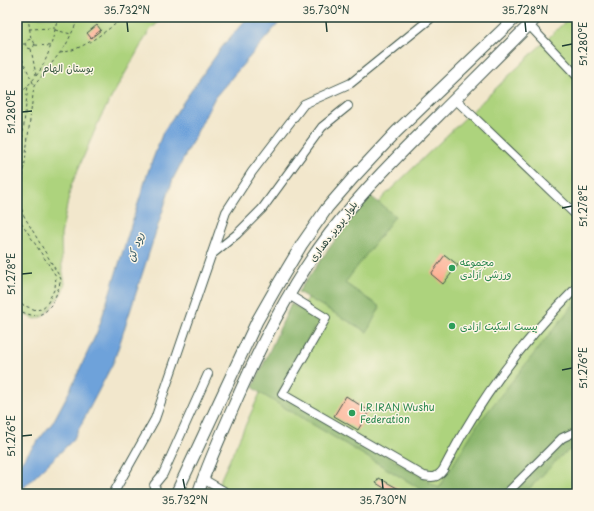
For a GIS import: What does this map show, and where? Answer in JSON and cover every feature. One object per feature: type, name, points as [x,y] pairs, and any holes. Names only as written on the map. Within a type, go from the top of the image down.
[{"type":"main road","name":"بلوار پرویز دهداری","points":[[176,494],[257,322],[291,262],[327,208],[352,178],[396,132],[516,17]]},
{"type":"main road","name":"بلوار پرویز دهداری","points":[[198,494],[203,478],[249,373],[268,334],[289,295],[325,239],[405,147],[537,17]]},
{"type":"lane","points":[[113,494],[155,419],[226,212],[252,172],[304,104],[351,83],[430,19]]},
{"type":"lane","points":[[529,25],[577,76]]},
{"type":"lane","points":[[455,99],[577,216]]},
{"type":"lane","points":[[211,256],[237,234],[262,209],[322,127],[348,106]]},
{"type":"lane","points":[[289,295],[326,318],[282,394],[424,476],[432,478],[439,476],[468,424],[488,394],[526,343],[554,310],[577,287]]},
{"type":"lane","points":[[153,494],[156,489],[154,485],[163,474],[208,374]]},
{"type":"lane","points":[[506,494],[562,438],[577,431]]},
{"type":"lane","points":[[203,478],[229,494]]},
{"type":"path","points":[[17,22],[26,17],[31,39],[34,41],[35,45]]},
{"type":"path","points":[[17,99],[32,82],[43,66],[58,17]]},
{"type":"path","points":[[17,310],[38,316],[46,311],[57,295],[61,279],[24,216],[20,204],[34,86],[59,54],[71,34],[76,24],[75,17]]},
{"type":"path","points":[[117,23],[116,21],[118,17]]},
{"type":"path","points":[[59,54],[72,52],[91,41],[125,17]]},
{"type":"path","points":[[29,29],[55,29],[71,34]]},
{"type":"path","points":[[26,44],[27,41],[31,39]]},
{"type":"path","points":[[17,44],[26,44],[28,48],[31,48],[36,76]]},
{"type":"path","points":[[31,48],[35,45],[50,46]]},
{"type":"path","points":[[17,48],[34,86]]},
{"type":"path","points":[[17,192],[28,85]]},
{"type":"path","points":[[17,211],[21,222],[56,276],[55,288],[47,304],[41,309],[36,310],[17,303]]},
{"type":"green space","name":"بوستان الهام","points":[[17,17],[164,17],[149,31],[101,116],[71,186],[61,235],[62,269],[65,283],[62,292],[54,304],[44,316],[36,319],[17,312]]},
{"type":"green space","name":"مجموعه ورزشی آزادی","points":[[570,17],[577,17],[577,494],[214,494],[282,345],[314,287],[340,249],[385,195]]},
{"type":"green space","points":[[368,194],[395,216],[345,283],[380,307],[367,332],[298,292]]},
{"type":"green space","points":[[577,300],[577,445],[561,456],[524,494],[429,494],[260,393],[253,387],[291,304],[319,318],[280,391],[439,488],[477,425]]},
{"type":"water","name":"رود کن","points":[[248,17],[284,17],[215,97],[173,179],[114,361],[73,440],[17,494],[17,467],[53,422],[98,330],[148,172],[163,132],[222,47]]},
{"type":"building","points":[[97,25],[101,30],[91,38],[87,33]]},
{"type":"building","points":[[445,255],[458,265],[443,284],[431,274]]},
{"type":"building","name":"I.R.IRAN Wushu Federation","points":[[346,396],[369,411],[358,430],[334,416]]},
{"type":"building","points":[[379,478],[408,494],[394,494],[376,483]]},
{"type":"place","name":"مجموعه ورزشی آزادی","points":[[452,268]]},
{"type":"place","name":"پیست اسکیت ازادی","points":[[452,326]]},
{"type":"place","name":"I.R.IRAN Wushu Federation","points":[[352,413]]}]
